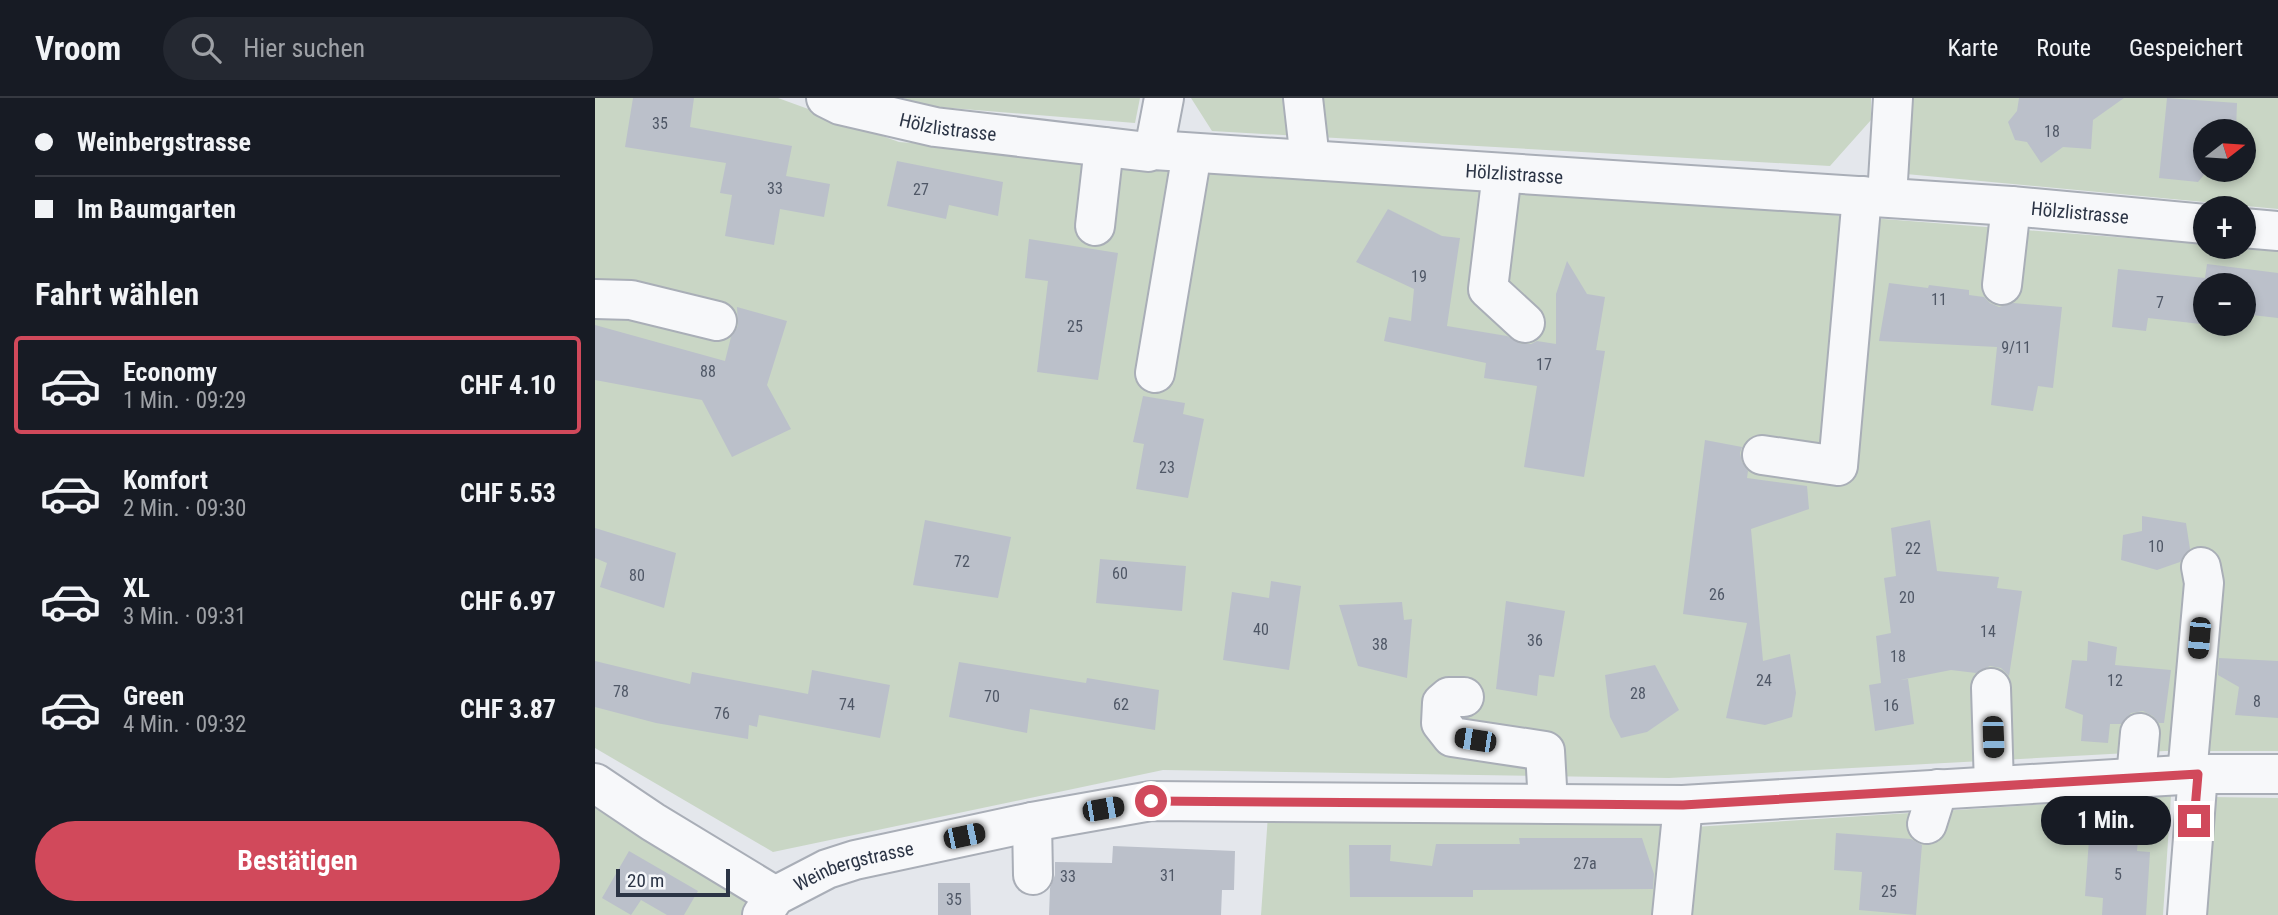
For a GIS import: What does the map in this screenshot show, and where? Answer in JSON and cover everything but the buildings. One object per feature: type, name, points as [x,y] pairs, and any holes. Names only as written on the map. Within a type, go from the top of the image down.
[{"type":"street","points":[[1154,150],[1164,98]]},
{"type":"street","points":[[1303,98],[1310,160]]},
{"type":"street","points":[[1762,455],[1838,466],[1874,197],[1893,98]]},
{"type":"street","name":"Hölzlistrasse","points":[[830,99],[840,105],[935,127],[954,114],[1104,147],[1148,152],[1154,150],[2011,206],[2193,224]]},
{"type":"street","points":[[1095,226],[1104,147]]},
{"type":"street","points":[[1155,373],[1192,153]]},
{"type":"street","points":[[1502,173],[1488,289],[1525,323]]},
{"type":"street","points":[[2002,285],[2011,206]]},
{"type":"street","points":[[2256,229],[2278,231]]},
{"type":"street","points":[[595,299],[631,300],[717,321]]},
{"type":"street","points":[[2187,915],[2204,583],[2201,567]]},
{"type":"street","points":[[1991,688],[1994,786]]},
{"type":"street","points":[[1464,696],[1449,697],[1442,703],[1441,723],[1452,737],[1545,751],[1548,804]]},
{"type":"street","points":[[2136,778],[2140,733]]},
{"type":"street","name":"Weinbergstrasse","points":[[595,783],[768,906],[827,869],[855,860],[1032,822],[1151,801],[1933,807],[1994,786],[2193,774],[2278,775]]},
{"type":"street","points":[[1672,915],[1683,805]]},
{"type":"street","points":[[1032,822],[1033,875]]},
{"type":"green space","points":[[595,98],[778,98],[899,142],[2193,243],[2193,259],[2256,259],[2256,249],[2278,250],[2278,751],[2165,751],[1669,778],[1163,770],[773,852],[595,748]]},
{"type":"green space","points":[[903,98],[1140,98],[1135,123],[926,106]]},
{"type":"green space","points":[[1191,98],[1871,98],[1871,120],[1830,166],[1212,131]]},
{"type":"green space","points":[[1910,98],[2278,98],[2278,209],[2256,207],[2256,196],[2193,196],[2193,201],[1906,174]]},
{"type":"green space","points":[[2171,796],[2163,915],[1686,915],[1694,827]]},
{"type":"green space","points":[[2211,797],[2278,798],[2278,915],[2205,915]]},
{"type":"green space","points":[[595,808],[750,900],[742,915],[595,915]]},
{"type":"green space","points":[[1268,815],[1663,820],[1667,915],[1261,915]]},
{"type":"route","points":[[1151,801],[1683,805],[2198,774],[2194,821]]}]
